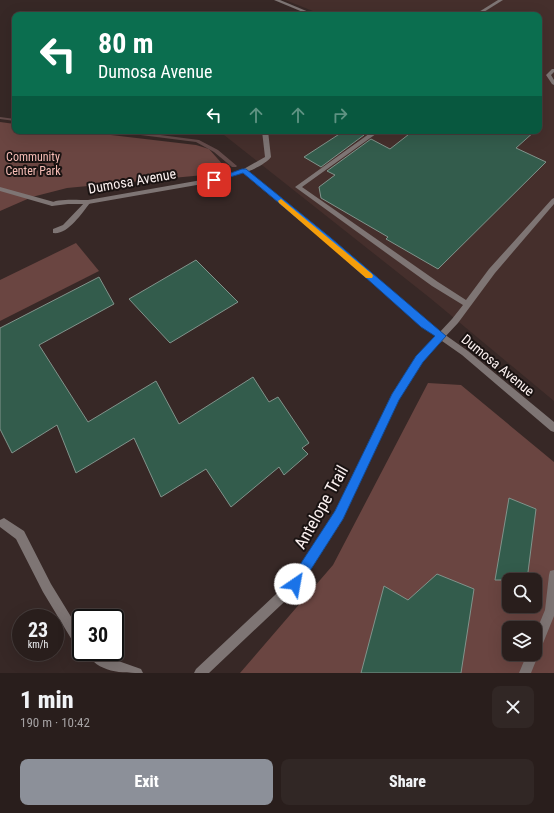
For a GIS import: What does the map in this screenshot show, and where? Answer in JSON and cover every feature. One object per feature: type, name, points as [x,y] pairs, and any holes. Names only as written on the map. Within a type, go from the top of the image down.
[{"type":"street","points":[[276,0],[306,12]]},
{"type":"street","points":[[481,12],[500,0]]},
{"type":"street","points":[[554,70],[548,75],[554,83]]},
{"type":"street","points":[[244,171],[266,160],[268,156],[265,134]]},
{"type":"street","points":[[373,134],[298,187],[435,284],[467,304]]},
{"type":"street","name":"Dumosa Avenue","points":[[0,189],[52,204],[88,202],[214,180],[244,171],[328,240],[424,324],[465,353],[554,428]]},
{"type":"street","name":"Antelope Trail","points":[[200,673],[295,584],[339,515],[395,397],[419,359],[441,336],[492,271],[554,200]]},
{"type":"street","points":[[55,231],[65,227],[88,202]]},
{"type":"street","points":[[4,523],[20,535],[47,588],[72,629]]},
{"type":"street","points":[[542,631],[551,610],[554,575]]},
{"type":"street","points":[[102,661],[137,673]]},
{"type":"street","points":[[524,673],[529,661]]},
{"type":"shaded area","points":[[285,0],[554,0],[554,401],[430,298],[223,134],[542,134],[542,12],[315,12]]},
{"type":"green space","name":"Community Center Park","points":[[0,122],[12,124],[12,134],[102,134],[196,145],[209,149],[225,167],[204,175],[67,188],[32,197],[0,211]]},
{"type":"green space","points":[[76,243],[99,271],[0,321],[0,280]]},
{"type":"green space","points":[[428,383],[461,385],[554,462],[554,673],[240,673],[333,565]]},
{"type":"building","points":[[339,134],[364,135],[321,167],[304,157]]},
{"type":"building","points":[[409,134],[532,134],[516,148],[546,162],[438,269],[386,239],[388,237],[321,198],[319,187],[335,175],[327,171],[371,139],[390,149]]},
{"type":"building","points":[[196,260],[238,302],[170,343],[129,299]]},
{"type":"building","points":[[99,277],[114,304],[39,345],[88,422],[156,381],[179,424],[253,377],[269,402],[278,397],[309,443],[302,448],[308,454],[284,475],[279,467],[231,507],[206,469],[161,497],[134,438],[76,473],[57,425],[12,453],[0,429],[0,328]]},
{"type":"building","points":[[509,498],[536,509],[528,573],[502,573],[502,580],[495,580]]},
{"type":"building","points":[[437,574],[474,589],[461,673],[361,673],[384,586],[408,600]]},
{"type":"waterway","points":[[0,118],[12,120]]},
{"type":"waterway","points":[[141,134],[197,141],[216,151],[234,166]]},
{"type":"slow traffic","points":[[281,201],[369,276]]},
{"type":"route","points":[[214,180],[244,171],[328,240],[424,324],[441,336],[419,359],[395,397],[339,515],[295,584]]}]
